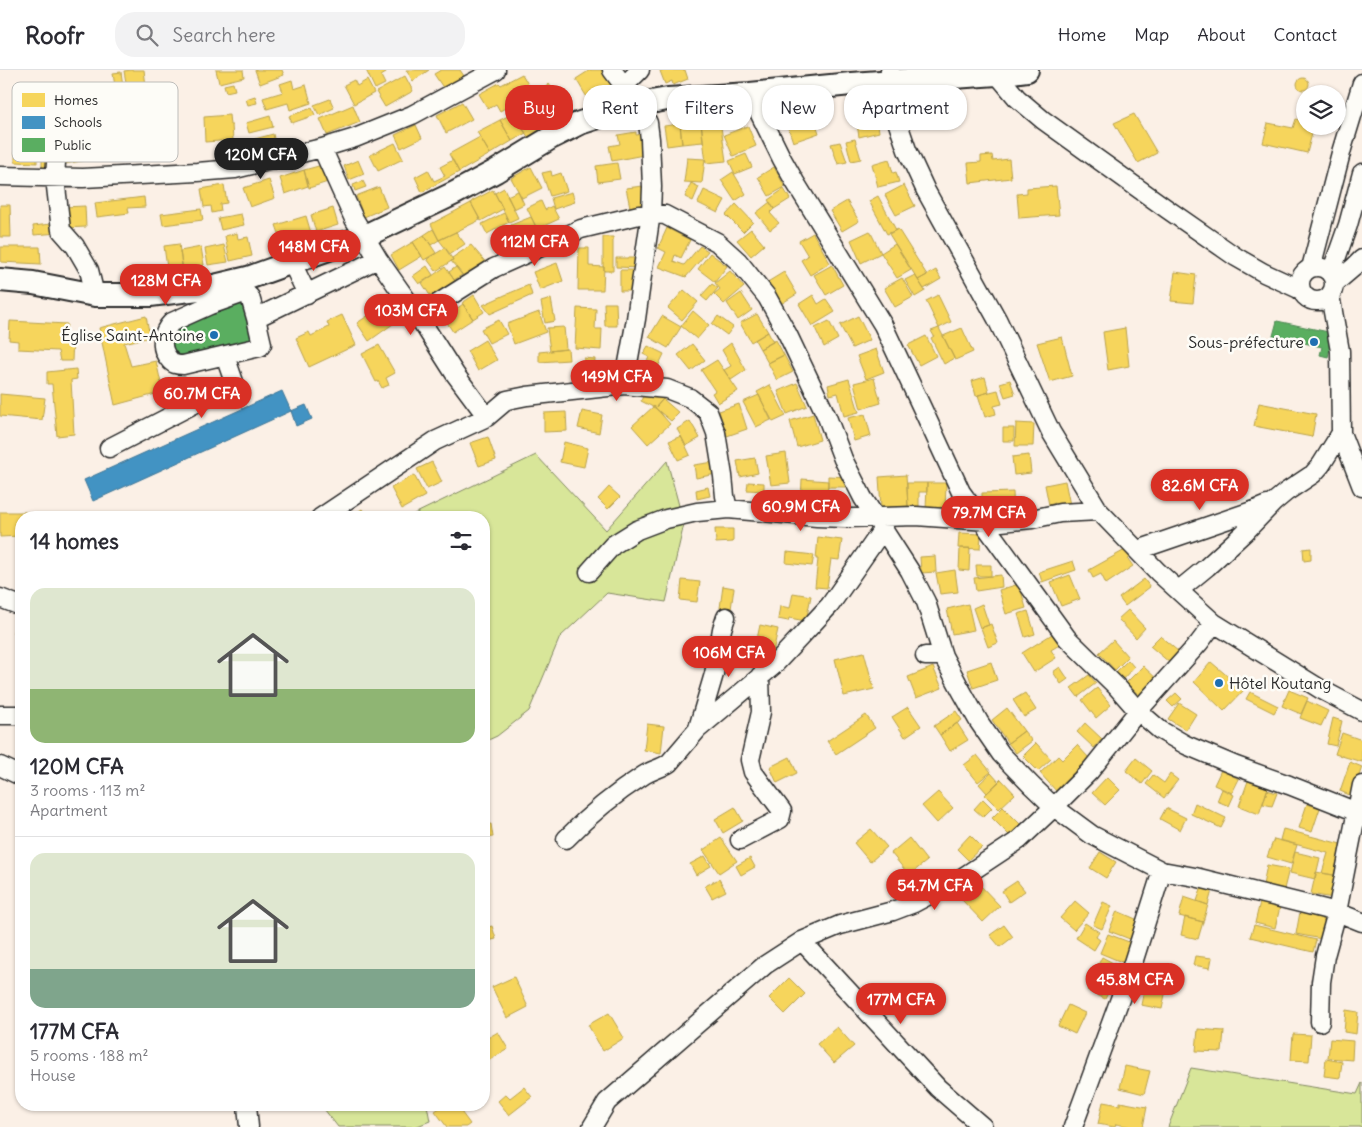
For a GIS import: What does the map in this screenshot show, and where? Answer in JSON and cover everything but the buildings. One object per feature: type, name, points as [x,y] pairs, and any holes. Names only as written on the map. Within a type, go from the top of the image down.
[{"type":"main road","points":[[752,94],[890,76],[997,74],[1027,70]]},
{"type":"main road","points":[[0,280],[33,282],[95,295],[208,297],[248,278],[365,236],[455,193],[496,171],[552,136],[583,122]]},
{"type":"street","points":[[0,176],[55,170],[83,178],[235,169],[355,138],[412,115],[496,70]]},
{"type":"street","points":[[612,70],[623,85]]},
{"type":"street","points":[[625,85],[640,70]]},
{"type":"street","points":[[997,74],[1017,98],[1043,120],[1167,209],[1236,257],[1264,273],[1301,290]]},
{"type":"street","points":[[890,76],[896,118],[907,150],[926,191],[997,320],[1051,432],[1099,511],[1158,572],[1214,623],[1322,690],[1362,711]]},
{"type":"street","points":[[1362,83],[1311,268],[1303,275],[1300,285],[1305,296],[1315,301],[1326,299],[1332,284],[1362,173]]},
{"type":"street","points":[[752,98],[786,167],[883,325],[961,492],[1067,638],[1117,687],[1138,711],[1160,730],[1186,745],[1236,766],[1359,813]]},
{"type":"street","points":[[624,384],[636,319],[651,213],[652,187],[649,130]]},
{"type":"street","points":[[322,148],[354,219],[378,259],[418,316],[455,374],[487,417]]},
{"type":"street","points":[[55,170],[61,230],[75,246],[89,270],[95,295]]},
{"type":"street","points":[[418,316],[494,268],[581,229],[651,213],[665,214],[717,242],[738,261],[767,297],[788,335],[827,417],[843,459],[879,524],[910,571],[926,602],[943,656],[979,722],[1002,754],[1031,785],[1054,807],[1092,835],[1162,871],[1195,877],[1336,912],[1362,922]]},
{"type":"street","points":[[256,318],[378,259]]},
{"type":"street","points":[[1332,284],[1362,259]]},
{"type":"street","points":[[292,263],[307,294]]},
{"type":"street","points":[[1311,268],[1322,268],[1332,284],[1340,351],[1341,433],[1362,487]]},
{"type":"street","points":[[247,294],[250,296],[256,318],[262,346],[184,365],[173,364],[166,356],[162,347],[167,326],[208,297],[247,294]]},
{"type":"street","points":[[109,448],[233,384],[234,382],[225,356]]},
{"type":"street","points":[[330,511],[434,441],[487,417],[507,400],[527,396],[608,388],[624,384],[667,389],[690,398],[708,412],[716,433],[728,509]]},
{"type":"street","points":[[1179,590],[1212,562],[1274,502],[1313,474],[1321,465],[1341,433]]},
{"type":"street","points":[[1138,550],[1274,502]]},
{"type":"street","points":[[589,572],[613,544],[637,530],[666,519],[697,512],[728,509],[879,524],[916,516],[1002,522],[1032,520],[1060,513],[1099,511]]},
{"type":"street","points":[[566,839],[626,787],[648,773],[669,763],[698,729],[773,666],[830,605],[879,524]]},
{"type":"street","points":[[0,598],[15,604]]},
{"type":"street","points":[[698,729],[714,674],[726,617]]},
{"type":"street","points":[[592,1127],[607,1102],[765,965],[802,941],[840,924],[914,904],[963,877],[1019,840],[1090,771],[1138,711],[1199,643],[1214,623]]},
{"type":"street","points":[[925,656],[943,656]]},
{"type":"street","points":[[740,840],[780,819],[782,811],[753,772],[750,760],[762,712],[760,676]]},
{"type":"street","points":[[0,715],[15,714]]},
{"type":"street","points":[[0,766],[15,773]]},
{"type":"street","points":[[1320,1022],[1321,982],[1325,956],[1359,813],[1362,785]]},
{"type":"street","points":[[1073,1127],[1131,968],[1162,871]]},
{"type":"street","points":[[802,941],[938,1088],[983,1127]]},
{"type":"street","points":[[248,1111],[250,1127]]},
{"type":"green space","points":[[536,455],[606,530],[667,461],[684,524],[666,602],[607,593],[560,637],[529,711],[490,739],[490,511],[420,511]]},
{"type":"green space","points":[[1191,1068],[1357,1094],[1362,1083],[1362,1127],[1168,1127]]},
{"type":"green space","points":[[326,1111],[428,1111],[430,1121],[415,1127],[338,1127]]},
{"type":"place","name":"Église Saint-Antoine","points":[[214,335]]},
{"type":"place","name":"Sous-préfecture","points":[[1314,342]]},
{"type":"place","name":"Hôtel Koutang","points":[[1219,683]]}]
